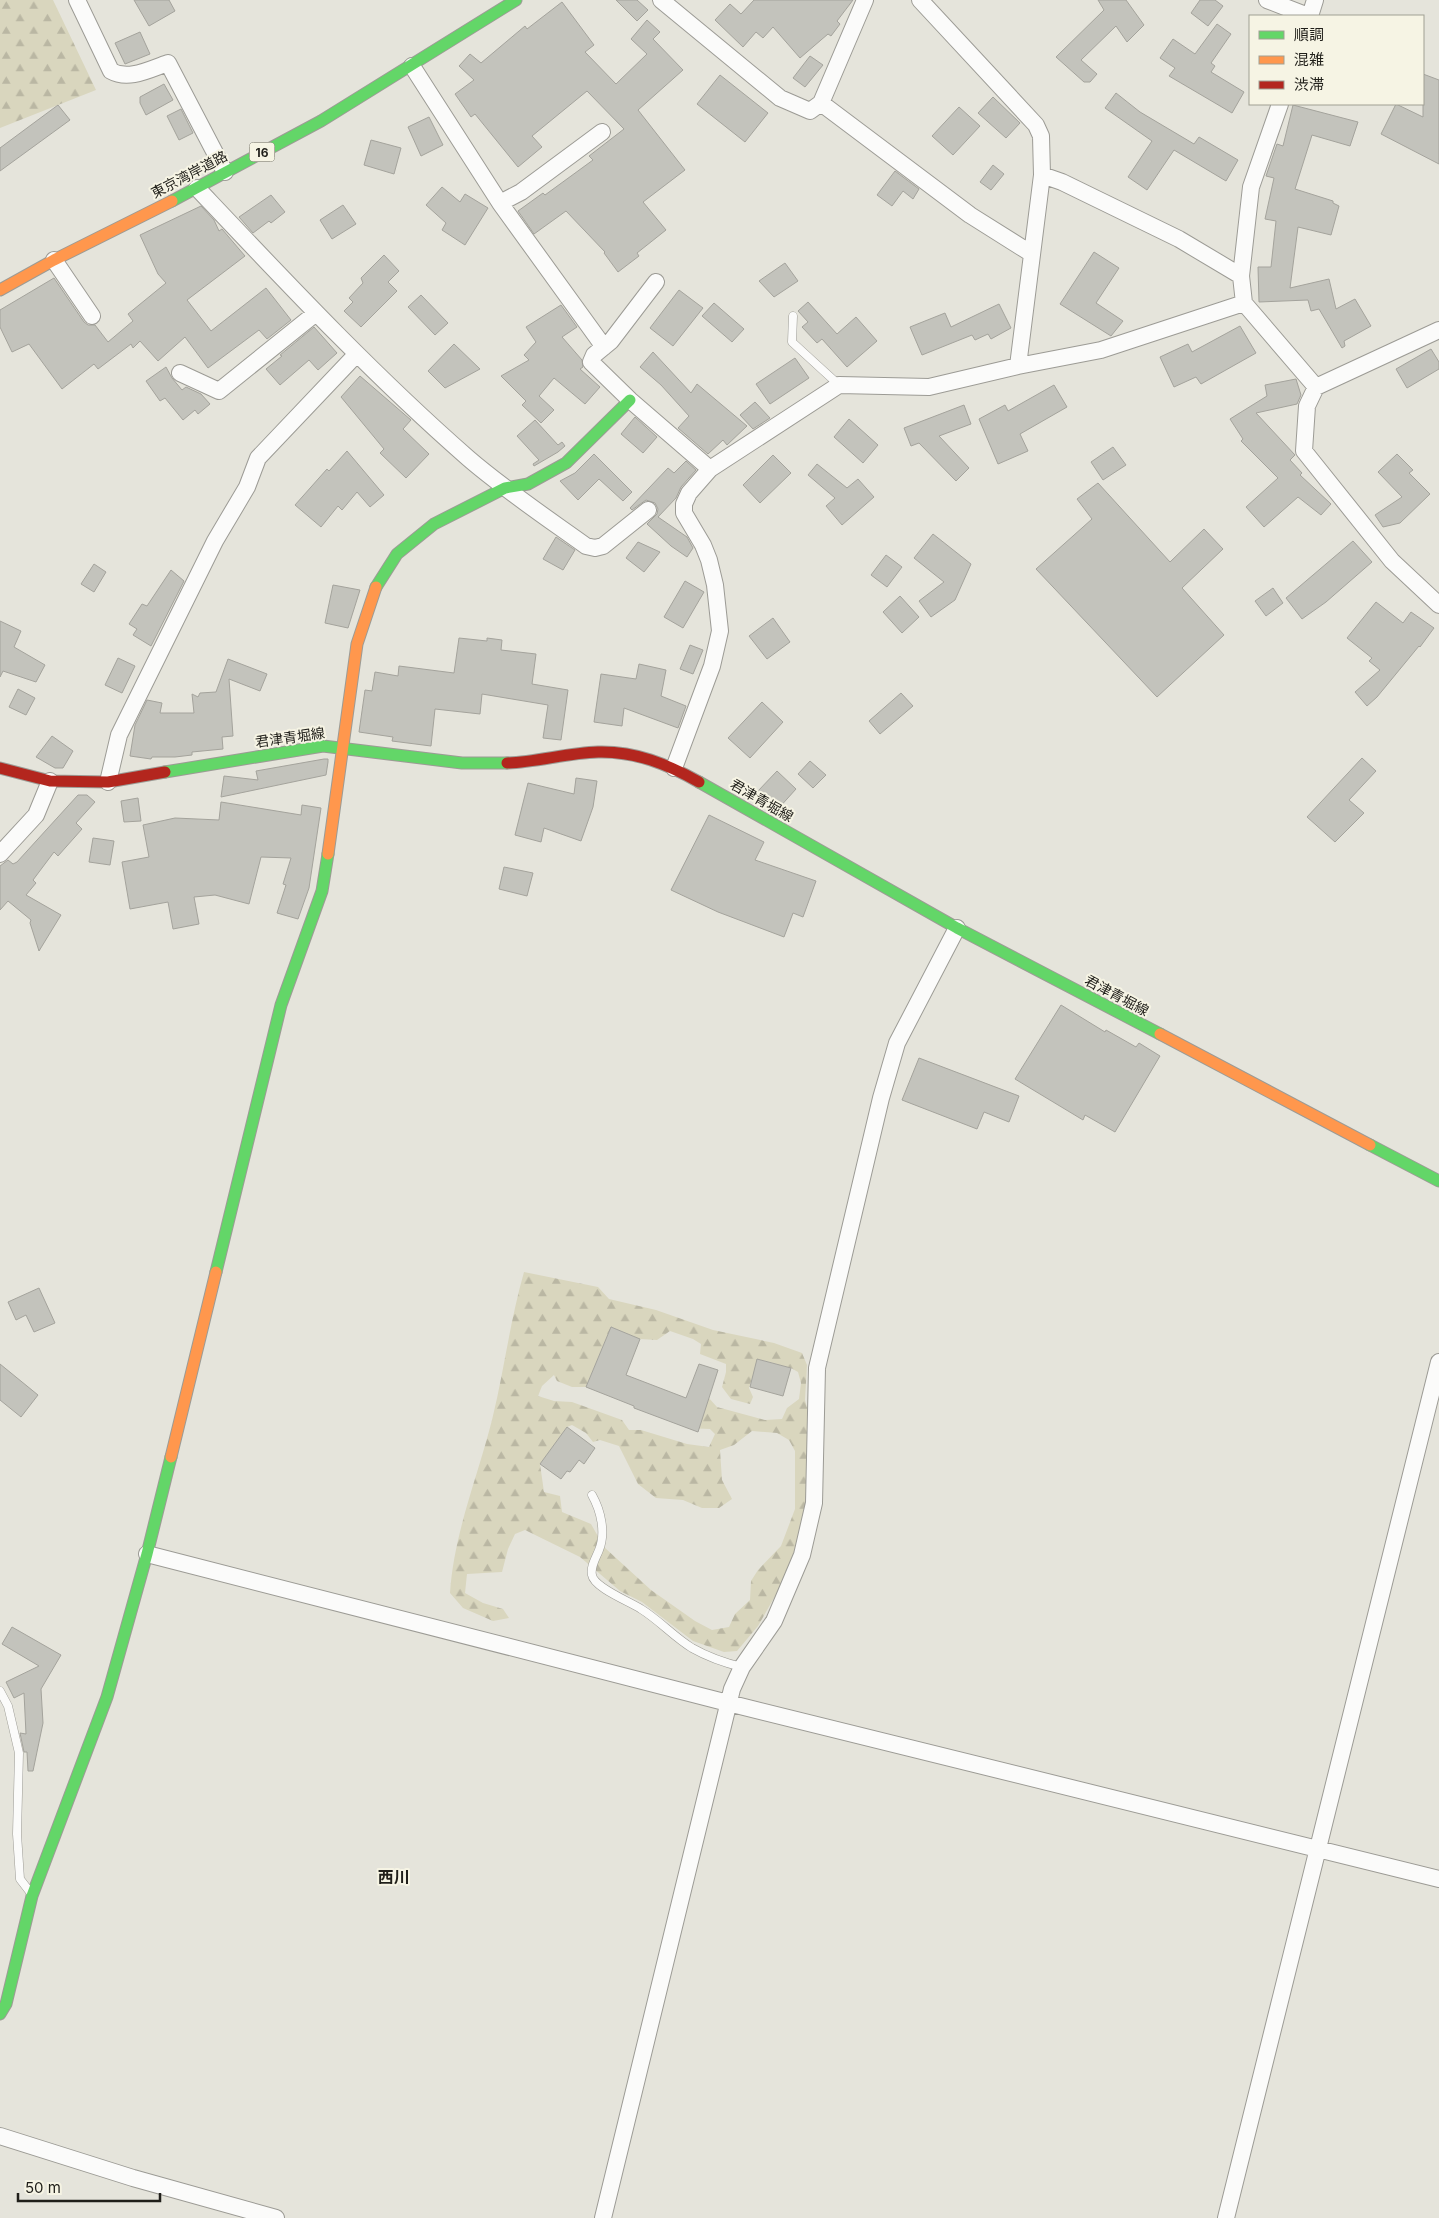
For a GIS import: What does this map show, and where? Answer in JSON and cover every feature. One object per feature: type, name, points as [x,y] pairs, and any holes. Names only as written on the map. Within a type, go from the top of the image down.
[{"type":"main road","name":"東京湾岸道路","points":[[0,290],[54,260],[198,188],[321,121],[516,0]]},
{"type":"main road","points":[[0,2014],[6,2004],[32,1896],[107,1697],[146,1554],[281,1004],[322,891],[357,644],[373,592],[397,554],[434,524],[505,488],[528,484],[566,463],[630,400]]},
{"type":"main road","name":"君津青堀線","points":[[0,768],[50,782],[108,782],[323,746],[344,746],[442,761],[482,764],[537,761],[595,752],[618,753],[660,762],[674,768],[957,928],[1439,1181]]},
{"type":"street","points":[[78,0],[111,71],[118,75],[128,76],[168,63],[225,172]]},
{"type":"street","points":[[661,0],[780,98],[810,111],[821,104],[865,0]]},
{"type":"street","points":[[920,0],[1036,124],[1041,136],[1042,175],[1018,366]]},
{"type":"street","points":[[1267,0],[1306,15]]},
{"type":"street","points":[[1309,15],[1315,0]]},
{"type":"street","points":[[412,66],[500,203],[604,347]]},
{"type":"street","points":[[821,104],[970,215],[1032,254]]},
{"type":"street","points":[[1280,105],[1251,187],[1241,276],[1244,304],[1316,387]]},
{"type":"street","points":[[500,203],[521,192],[602,132]]},
{"type":"street","points":[[1042,175],[1062,182],[1179,239],[1241,276]]},
{"type":"street","points":[[198,188],[358,357],[469,458],[505,488],[586,546],[595,548],[602,546],[648,510]]},
{"type":"street","points":[[54,260],[92,316]]},
{"type":"street","points":[[656,282],[612,340],[594,356],[591,362],[630,400],[710,469]]},
{"type":"street","points":[[674,768],[712,666],[720,631],[715,585],[709,560],[703,545],[684,513],[684,504],[689,493],[710,469],[839,385],[929,387],[1018,366],[1101,350],[1244,304]]},
{"type":"street","points":[[180,373],[220,391],[316,313]]},
{"type":"street","points":[[1439,330],[1316,387],[1307,406],[1304,451],[1392,561],[1439,605]]},
{"type":"street","points":[[108,782],[119,734],[215,541],[247,487],[258,458],[352,359],[358,357]]},
{"type":"street","points":[[0,854],[36,815],[50,782]]},
{"type":"street","points":[[603,2218],[728,1703],[742,1667],[774,1621],[802,1555],[814,1503],[817,1368],[881,1098],[896,1043],[957,928]]},
{"type":"street","points":[[1226,2218],[1439,1362]]},
{"type":"street","points":[[146,1554],[728,1703],[1439,1879]]},
{"type":"street","points":[[0,2136],[142,2181],[276,2218]]},
{"type":"lane","points":[[793,316],[792,342],[839,385]]},
{"type":"lane","points":[[592,1495],[597,1505],[602,1535],[600,1549],[594,1561],[592,1575],[594,1580],[616,1596],[641,1609],[692,1648],[721,1662],[742,1667]]},
{"type":"lane","points":[[0,1691],[8,1706],[19,1753],[18,1834],[20,1880],[32,1896]]},
{"type":"green space","points":[[0,0],[53,0],[96,90],[0,128]]},
{"type":"green space","points":[[524,1272],[598,1287],[609,1299],[656,1310],[713,1330],[774,1343],[802,1353],[807,1365],[805,1400],[810,1419],[810,1507],[795,1556],[779,1589],[758,1626],[737,1651],[724,1652],[693,1641],[642,1602],[620,1591],[580,1557],[525,1530],[515,1534],[508,1549],[502,1572],[467,1574],[465,1593],[483,1603],[503,1609],[509,1618],[493,1621],[463,1608],[450,1593],[452,1571],[461,1527],[492,1420]],"holes":[[[611,1327],[640,1339],[657,1340],[670,1331],[693,1339],[701,1344],[700,1354],[726,1364],[722,1387],[731,1399],[750,1404],[753,1397],[749,1388],[758,1359],[791,1368],[798,1372],[801,1383],[799,1399],[787,1408],[782,1419],[765,1420],[717,1407],[708,1397],[680,1420],[686,1428],[710,1429],[715,1434],[709,1447],[687,1444],[641,1430],[629,1430],[622,1420],[572,1402],[554,1401],[538,1396],[542,1386],[554,1375],[557,1381],[572,1387],[586,1387]],[[572,1425],[586,1433],[593,1442],[600,1440],[619,1446],[638,1484],[656,1498],[683,1500],[702,1508],[719,1508],[732,1499],[722,1480],[720,1450],[734,1445],[752,1431],[777,1433],[789,1440],[795,1451],[795,1509],[781,1546],[758,1570],[751,1581],[750,1600],[735,1614],[729,1627],[712,1630],[695,1621],[651,1590],[604,1547],[591,1524],[562,1512],[560,1496],[544,1492],[540,1464],[567,1427]]]},
{"type":"building","points":[[134,0],[169,0],[175,11],[149,26]]},
{"type":"building","points":[[616,0],[637,0],[648,10],[637,21]]},
{"type":"building","points":[[754,0],[853,0],[837,21],[840,24],[831,36],[828,34],[800,58],[773,27],[763,38],[756,32],[743,47],[715,20],[730,4],[741,14]]},
{"type":"building","points":[[1098,0],[1126,0],[1144,25],[1127,42],[1116,26],[1081,60],[1097,74],[1090,82],[1084,82],[1056,57],[1104,10]]},
{"type":"building","points":[[1200,0],[1215,0],[1223,6],[1208,26],[1191,13]]},
{"type":"building","points":[[562,2],[594,45],[585,52],[616,84],[647,54],[631,39],[647,20],[660,32],[653,39],[683,70],[638,110],[685,170],[643,202],[666,230],[637,253],[639,256],[618,272],[605,252],[566,211],[534,234],[518,211],[543,193],[545,195],[593,160],[589,156],[624,129],[587,91],[532,136],[542,147],[518,167],[475,114],[471,117],[455,94],[474,80],[459,66],[470,54],[481,63],[525,26],[527,29]]},
{"type":"building","points":[[1217,24],[1231,34],[1211,63],[1215,66],[1211,72],[1244,92],[1232,113],[1169,76],[1175,68],[1160,58],[1173,39],[1195,54]]},
{"type":"building","points":[[140,32],[150,54],[125,64],[115,43]]},
{"type":"building","points":[[810,56],[823,65],[805,87],[793,78]]},
{"type":"building","points":[[1424,74],[1439,80],[1439,164],[1381,134],[1396,105],[1423,117]]},
{"type":"building","points":[[720,75],[768,113],[745,142],[697,104]]},
{"type":"building","points":[[164,84],[173,100],[146,115],[140,103],[140,97]]},
{"type":"building","points":[[1116,93],[1140,112],[1194,144],[1199,137],[1238,160],[1226,181],[1174,150],[1147,190],[1128,177],[1152,141],[1105,108]]},
{"type":"building","points":[[993,97],[1020,123],[1006,138],[978,113]]},
{"type":"building","points":[[58,105],[70,120],[0,171],[0,148]]},
{"type":"building","points":[[1293,105],[1358,122],[1350,146],[1312,135],[1295,189],[1333,201],[1333,203],[1339,206],[1331,235],[1298,227],[1290,288],[1329,279],[1336,309],[1355,299],[1371,326],[1344,341],[1345,346],[1342,348],[1319,309],[1311,311],[1308,300],[1259,302],[1258,267],[1271,267],[1276,221],[1265,219],[1274,178],[1266,176],[1277,144],[1283,146]]},
{"type":"building","points":[[959,107],[980,126],[953,155],[932,136]]},
{"type":"building","points":[[181,109],[193,133],[179,140],[167,116]]},
{"type":"building","points":[[429,117],[443,145],[421,156],[408,127]]},
{"type":"building","points":[[371,140],[401,148],[394,174],[364,165]]},
{"type":"building","points":[[993,165],[1004,174],[991,190],[980,182]]},
{"type":"building","points":[[895,171],[919,189],[913,199],[903,191],[892,206],[877,195]]},
{"type":"building","points":[[442,187],[460,202],[465,194],[488,208],[465,245],[442,230],[446,223],[426,205]]},
{"type":"building","points":[[271,195],[285,212],[271,223],[269,221],[253,233],[239,217]]},
{"type":"building","points":[[343,205],[356,224],[332,239],[320,220]]},
{"type":"building","points":[[201,206],[214,220],[219,231],[222,229],[245,256],[187,300],[211,331],[266,288],[291,320],[267,339],[259,330],[208,368],[185,337],[158,361],[140,341],[133,348],[131,344],[98,369],[94,364],[62,389],[29,344],[12,352],[0,327],[0,310],[54,278],[84,322],[88,325],[95,325],[108,342],[133,321],[128,314],[166,283],[158,274],[140,235]]},
{"type":"building","points":[[1094,252],[1119,268],[1096,303],[1123,321],[1111,336],[1060,304]]},
{"type":"building","points":[[384,255],[399,271],[388,282],[397,291],[361,327],[344,311],[353,302],[349,298],[363,283],[361,278]]},
{"type":"building","points":[[785,263],[798,281],[774,297],[759,281]]},
{"type":"building","points":[[679,290],[703,308],[673,346],[650,328]]},
{"type":"building","points":[[421,295],[448,323],[435,335],[408,307]]},
{"type":"building","points":[[808,302],[837,334],[856,317],[877,341],[847,367],[822,339],[817,343],[802,327],[808,322],[798,311]]},
{"type":"building","points":[[714,303],[744,329],[732,342],[702,316]]},
{"type":"building","points":[[999,304],[1011,328],[991,339],[988,334],[975,340],[972,335],[922,355],[910,327],[945,313],[951,327]]},
{"type":"building","points":[[561,305],[577,327],[562,337],[582,360],[583,367],[580,369],[600,387],[585,404],[554,378],[539,396],[554,410],[541,423],[522,405],[526,401],[501,376],[529,360],[524,355],[536,342],[526,327]]},
{"type":"building","points":[[1240,326],[1256,353],[1201,384],[1196,377],[1174,387],[1160,357],[1188,344],[1192,352]]},
{"type":"building","points":[[314,327],[337,353],[318,370],[309,360],[280,385],[266,369]]},
{"type":"building","points":[[454,344],[480,369],[445,388],[428,371]]},
{"type":"building","points":[[1431,349],[1439,362],[1439,369],[1407,388],[1396,369]]},
{"type":"building","points":[[653,352],[691,393],[697,384],[747,426],[727,445],[723,440],[708,454],[678,428],[689,416],[661,385],[640,367]]},
{"type":"building","points":[[795,358],[809,378],[770,404],[756,384]]},
{"type":"building","points":[[166,367],[182,390],[186,387],[201,394],[210,404],[198,414],[195,410],[183,420],[165,398],[160,401],[146,381]]},
{"type":"building","points":[[360,376],[411,420],[403,429],[429,454],[406,478],[380,453],[384,449],[341,397]]},
{"type":"building","points":[[1296,379],[1301,395],[1297,404],[1256,413],[1295,455],[1290,460],[1302,473],[1300,475],[1331,504],[1321,515],[1298,497],[1264,527],[1246,507],[1278,478],[1241,441],[1243,439],[1230,419],[1267,396],[1265,385]]},
{"type":"building","points":[[1054,385],[1067,407],[1020,434],[1028,451],[998,464],[979,419],[1005,405],[1008,411]]},
{"type":"building","points":[[755,402],[770,418],[753,429],[740,415]]},
{"type":"building","points":[[964,405],[971,424],[939,436],[969,468],[956,481],[919,443],[911,446],[904,428]]},
{"type":"building","points":[[635,417],[657,437],[643,453],[621,434]]},
{"type":"building","points":[[849,419],[878,445],[863,463],[834,437]]},
{"type":"building","points":[[535,420],[558,445],[562,442],[565,446],[534,466],[533,464],[539,460],[517,436]]},
{"type":"building","points":[[1113,447],[1126,465],[1103,480],[1091,462]]},
{"type":"building","points":[[347,451],[384,495],[370,507],[357,492],[342,510],[338,506],[321,527],[295,505],[327,469],[329,471]]},
{"type":"building","points":[[594,454],[632,492],[623,501],[599,479],[578,500],[560,481],[575,473]]},
{"type":"building","points":[[1397,454],[1413,470],[1409,473],[1430,494],[1400,523],[1383,527],[1375,515],[1402,497],[1378,472]]},
{"type":"building","points":[[773,455],[791,473],[760,503],[743,485]]},
{"type":"building","points":[[686,461],[696,470],[681,487],[676,498],[658,517],[687,537],[693,548],[687,557],[671,546],[647,524],[657,514],[658,509],[655,503],[646,500],[632,510],[630,508],[668,468],[674,473]]},
{"type":"building","points":[[817,464],[847,488],[858,479],[874,497],[842,525],[826,506],[835,498],[808,475]]},
{"type":"building","points":[[1098,483],[1170,562],[1204,529],[1223,549],[1182,588],[1224,635],[1157,697],[1036,569],[1092,519],[1077,499]]},
{"type":"building","points":[[933,534],[971,564],[955,600],[931,617],[919,601],[944,582],[914,558]]},
{"type":"building","points":[[556,537],[575,550],[563,570],[543,559]]},
{"type":"building","points":[[1353,541],[1372,562],[1326,602],[1302,619],[1286,598]]},
{"type":"building","points":[[638,542],[660,552],[644,572],[626,558]]},
{"type":"building","points":[[886,555],[902,567],[887,587],[871,575]]},
{"type":"building","points":[[94,564],[106,572],[94,592],[81,584]]},
{"type":"building","points":[[171,570],[184,581],[151,646],[133,635],[137,629],[129,624],[142,604],[147,606]]},
{"type":"building","points":[[685,581],[704,592],[683,628],[664,617]]},
{"type":"building","points":[[333,585],[360,590],[348,628],[325,623]]},
{"type":"building","points":[[1273,588],[1283,603],[1266,616],[1255,601]]},
{"type":"building","points":[[900,596],[919,617],[902,633],[883,612]]},
{"type":"building","points":[[1376,602],[1403,623],[1411,612],[1434,628],[1420,647],[1367,706],[1355,692],[1380,670],[1369,661],[1372,658],[1347,638]]},
{"type":"building","points":[[773,618],[790,642],[767,659],[749,636]]},
{"type":"building","points":[[0,621],[21,631],[14,647],[45,665],[36,682],[3,671],[0,677]]},
{"type":"building","points":[[459,638],[487,641],[487,638],[502,640],[501,650],[536,654],[532,684],[568,690],[561,740],[543,738],[548,705],[482,694],[480,714],[435,709],[431,746],[392,741],[393,737],[359,732],[365,690],[372,691],[375,672],[398,676],[399,666],[454,673]]},
{"type":"building","points":[[690,645],[703,650],[693,674],[680,669]]},
{"type":"building","points":[[118,658],[135,666],[122,693],[105,685]]},
{"type":"building","points":[[228,659],[267,674],[260,691],[229,679],[233,736],[222,737],[223,749],[192,752],[192,755],[175,757],[152,757],[151,759],[130,756],[135,725],[147,700],[162,703],[160,713],[194,713],[192,694],[198,697],[200,693],[216,692]]},
{"type":"building","points":[[639,664],[666,670],[661,696],[686,706],[678,728],[624,708],[622,726],[594,722],[601,674],[636,679]]},
{"type":"building","points":[[18,689],[35,698],[26,715],[9,707]]},
{"type":"building","points":[[901,693],[913,706],[880,734],[869,721]]},
{"type":"building","points":[[762,702],[783,722],[750,758],[728,738]]},
{"type":"building","points":[[52,736],[73,751],[63,768],[55,768],[36,757]]},
{"type":"building","points":[[1362,758],[1376,771],[1349,800],[1364,813],[1335,842],[1307,817]]},
{"type":"building","points":[[328,759],[326,775],[221,797],[224,776],[258,780],[256,771]]},
{"type":"building","points":[[810,761],[826,775],[813,788],[798,774]]},
{"type":"building","points":[[777,771],[796,789],[778,809],[758,791]]},
{"type":"building","points":[[576,778],[597,781],[593,807],[581,841],[544,828],[541,842],[515,835],[528,783],[574,794]]},
{"type":"building","points":[[78,795],[87,795],[95,802],[76,823],[82,829],[58,856],[54,852],[33,880],[36,883],[26,895],[61,915],[39,951],[30,923],[31,920],[8,901],[0,910],[0,866],[8,860],[13,864],[17,862]]},
{"type":"building","points":[[138,798],[141,821],[124,822],[121,801]]},
{"type":"building","points":[[221,802],[301,815],[302,805],[321,808],[309,888],[298,919],[277,913],[286,885],[283,884],[291,858],[261,857],[249,904],[215,895],[194,897],[199,924],[173,929],[168,902],[130,909],[122,862],[149,857],[143,825],[175,818],[219,820]]},
{"type":"building","points":[[709,815],[764,842],[755,860],[816,881],[803,917],[793,913],[784,937],[718,912],[671,890]]},
{"type":"building","points":[[93,838],[114,841],[110,865],[89,862]]},
{"type":"building","points":[[504,867],[533,873],[527,896],[499,889]]},
{"type":"building","points":[[1061,1005],[1105,1032],[1106,1030],[1136,1047],[1139,1043],[1160,1056],[1115,1132],[1085,1115],[1083,1120],[1015,1079]]},
{"type":"building","points":[[919,1058],[1019,1096],[1009,1122],[984,1112],[977,1129],[902,1100]]},
{"type":"building","points":[[39,1288],[55,1323],[34,1332],[26,1315],[16,1320],[8,1302]]},
{"type":"building","points":[[611,1327],[640,1339],[626,1375],[686,1398],[699,1364],[718,1370],[698,1432],[634,1408],[634,1406],[586,1387]]},
{"type":"building","points":[[757,1359],[791,1368],[783,1396],[750,1387]]},
{"type":"building","points":[[0,1364],[38,1395],[21,1417],[0,1400]]},
{"type":"building","points":[[567,1427],[595,1448],[584,1464],[579,1460],[570,1472],[567,1471],[561,1479],[540,1464]]},
{"type":"building","points":[[12,1627],[61,1655],[41,1689],[43,1723],[33,1771],[28,1771],[27,1752],[24,1752],[20,1733],[26,1734],[24,1693],[14,1698],[6,1682],[39,1666],[2,1644]]},
{"type":"traffic: fast","points":[[172,201],[321,121],[516,0]]},
{"type":"traffic: fast","points":[[376,587],[397,554],[434,524],[505,488],[528,484],[566,463],[630,400]]},
{"type":"traffic: fast","points":[[165,772],[323,746],[462,763],[507,763]]},
{"type":"traffic: fast","points":[[699,782],[957,928],[1160,1034]]},
{"type":"traffic: fast","points":[[216,1272],[281,1005],[322,891],[328,854]]},
{"type":"traffic: fast","points":[[1370,1145],[1439,1181]]},
{"type":"traffic: fast","points":[[0,2014],[6,2004],[32,1896],[107,1697],[147,1554],[171,1457]]},
{"type":"traffic: slow","points":[[0,290],[54,260],[172,201]]},
{"type":"traffic: slow","points":[[328,854],[357,644],[376,587]]},
{"type":"traffic: slow","points":[[1160,1034],[1370,1145]]},
{"type":"traffic: slow","points":[[171,1457],[216,1272]]},
{"type":"traffic: jam","points":[[507,763],[586,753],[612,752],[638,756],[663,764],[699,782]]},
{"type":"traffic: jam","points":[[0,768],[50,781],[108,782],[165,772]]},
{"type":"district","name":"西川","points":[[394,1877]]}]
